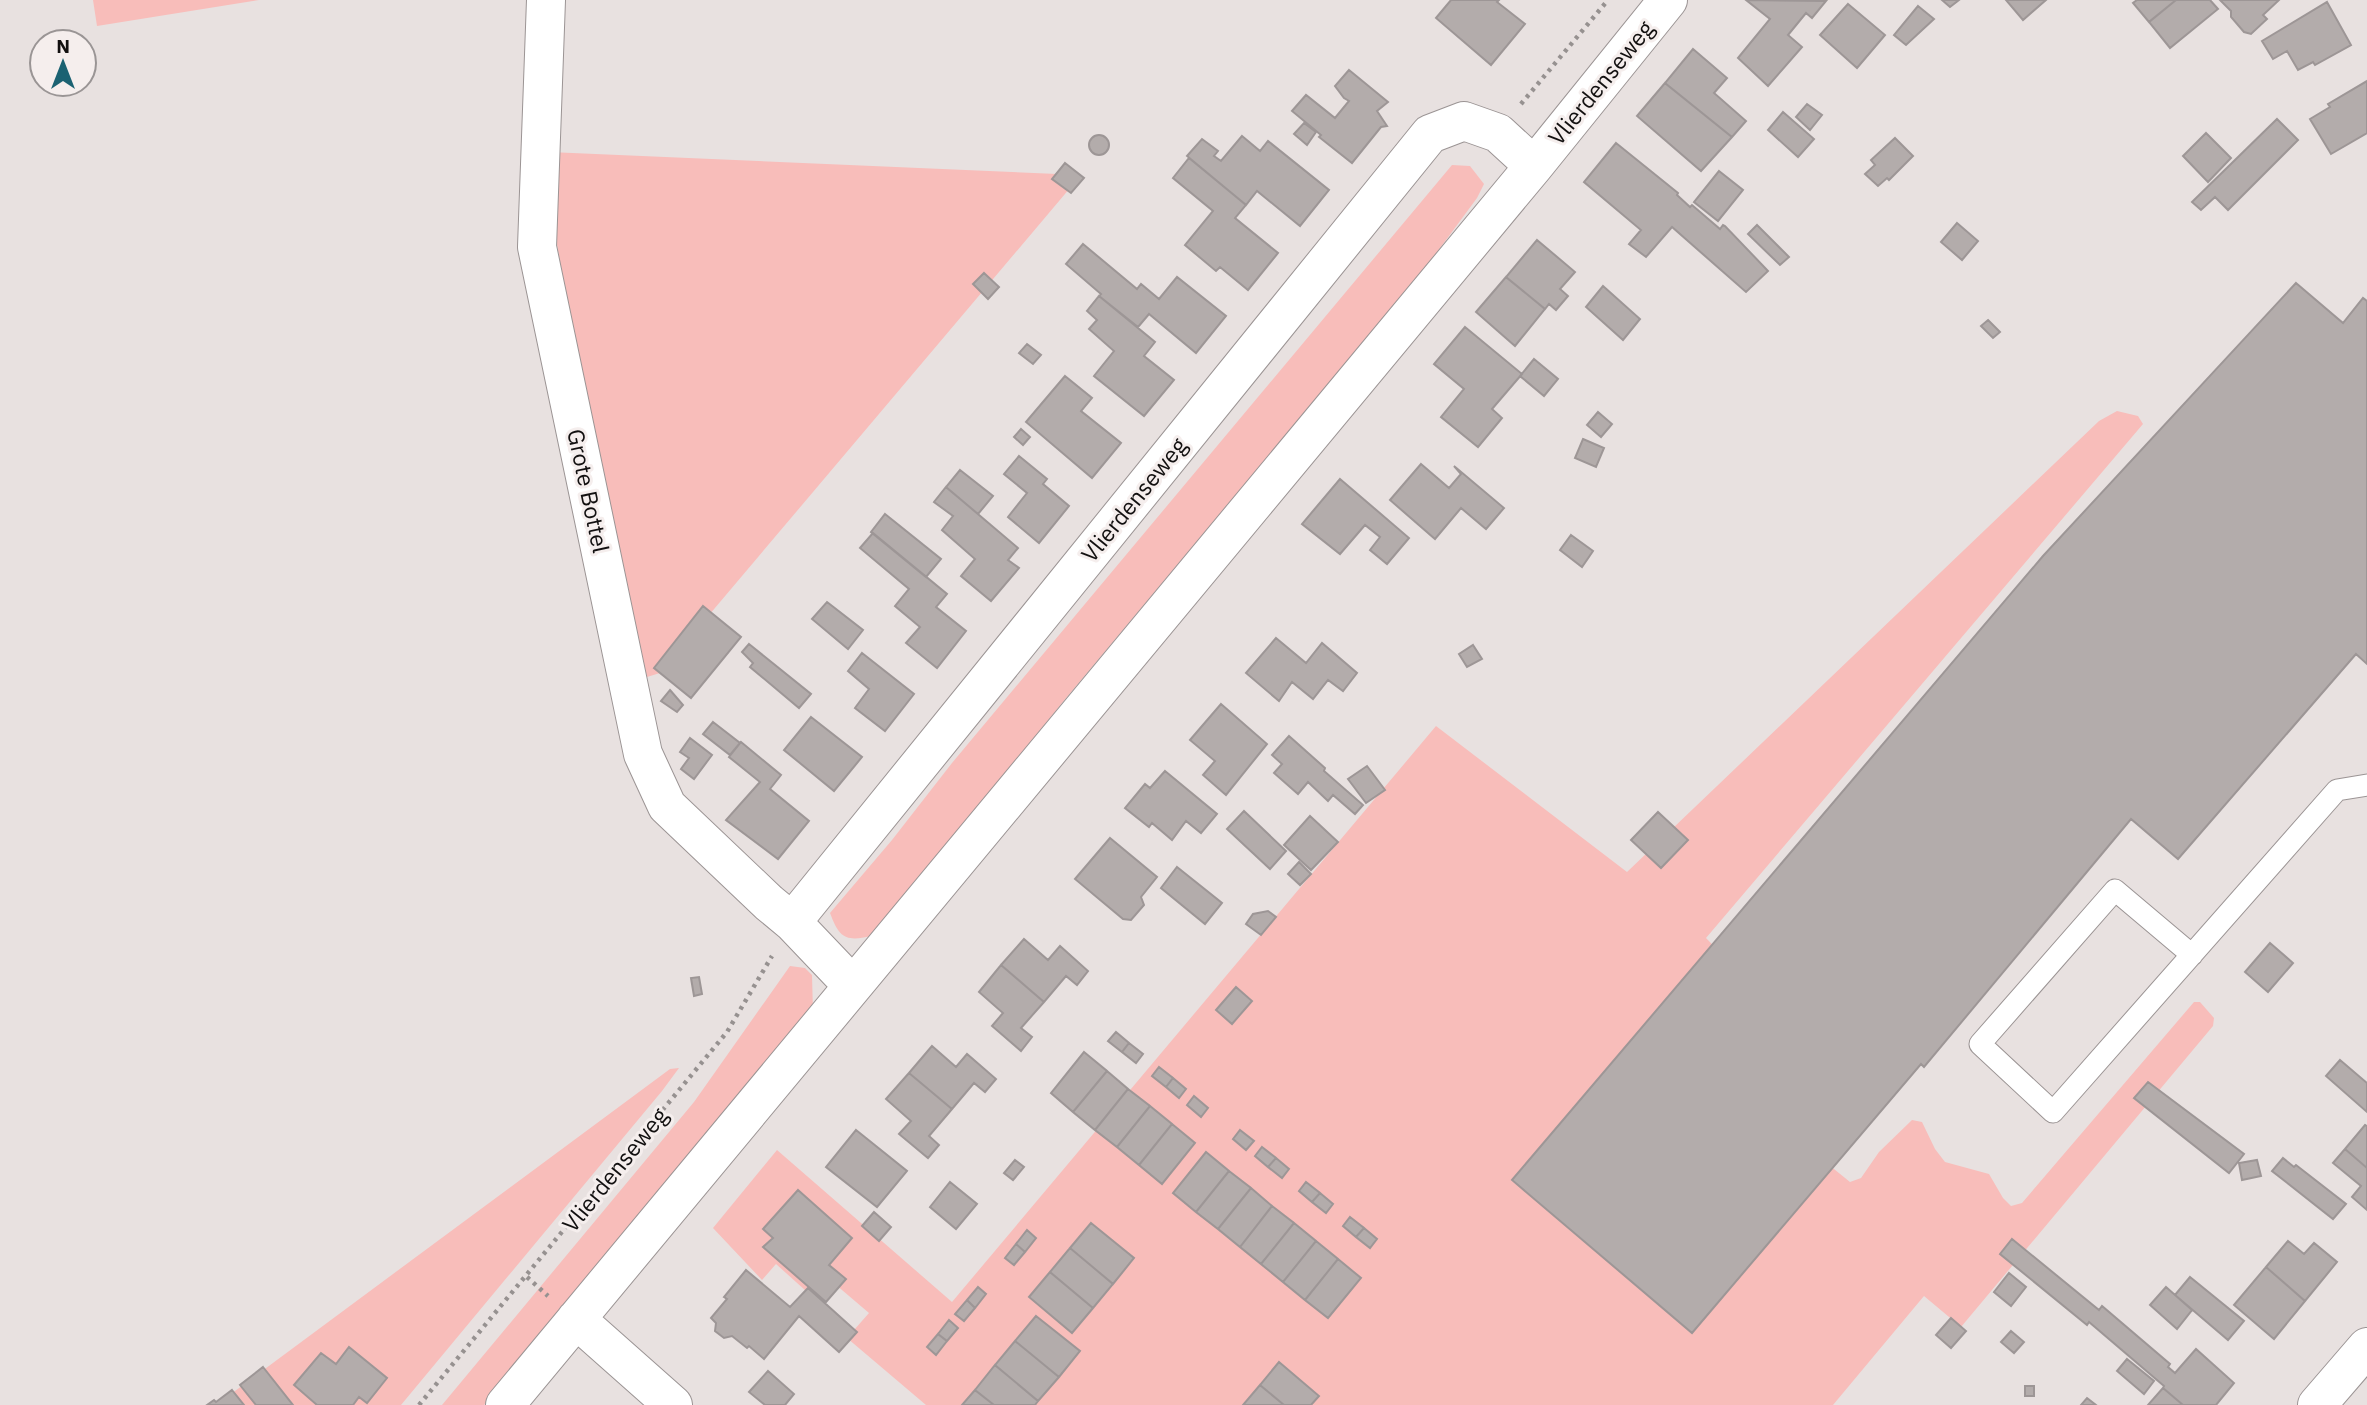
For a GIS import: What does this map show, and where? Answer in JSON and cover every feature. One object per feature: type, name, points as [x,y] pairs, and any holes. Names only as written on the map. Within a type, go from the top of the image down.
[{"type":"street","name":"Grote Bottel","points":[[546,0],[537,247],[643,754],[667,806],[792,922]]},
{"type":"street","name":"Vlierdenseweg","points":[[505,1405],[1534,166],[1668,0]]},
{"type":"street","name":"Vlierdenseweg","points":[[792,922],[1430,134],[1464,121],[1498,133],[1534,166]]},
{"type":"street","points":[[792,922],[853,986]]},
{"type":"street","points":[[576,1319],[673,1405]]},
{"type":"street","points":[[2317,1405],[2367,1347]]},
{"type":"lane","points":[[2192,955],[2115,890],[1980,1044],[2053,1112],[2192,955],[2337,790],[2367,785]]},
{"type":"path","name":"Vlierdenseweg","points":[[1498,133],[1608,0]]},
{"type":"path","name":"Vlierdenseweg","points":[[419,1405],[727,1032],[792,922]]},
{"type":"shaded area","points":[[93,0],[259,0],[97,26]]},
{"type":"shaded area","points":[[549,152],[1081,175],[660,673],[647,677],[560,262],[548,193]]},
{"type":"shaded area","points":[[1452,165],[1470,166],[1484,184],[1477,198],[1429,263],[1062,703],[875,935],[851,938],[841,934],[830,913],[952,763]]},
{"type":"shaded area","points":[[2117,411],[2138,416],[2143,424],[1706,938],[1742,975],[1714,1072],[1850,1182],[1861,1178],[1879,1152],[1912,1120],[1922,1122],[1935,1149],[1945,1162],[1989,1174],[2011,1206],[2022,1203],[2194,1002],[2200,1002],[2214,1018],[2213,1026],[1961,1327],[1924,1296],[1833,1405],[926,1405],[847,1338],[869,1313],[822,1273],[806,1291],[776,1264],[762,1280],[713,1228],[777,1150],[952,1302],[1436,726],[1627,872],[2099,421]]},
{"type":"shaded area","points":[[790,966],[805,968],[812,975],[813,1012],[484,1405],[442,1405],[694,1102]]},
{"type":"shaded area","points":[[679,1068],[401,1405],[216,1405],[670,1069]]},
{"type":"building","points":[[1451,0],[1499,0],[1497,2],[1525,24],[1491,65],[1436,18]]},
{"type":"building","points":[[1746,0],[1826,1],[1812,18],[1806,13],[1788,35],[1802,47],[1768,86],[1738,58],[1770,19]]},
{"type":"building","points":[[1942,0],[1959,0],[1950,7]]},
{"type":"building","points":[[2006,0],[2046,0],[2023,20]]},
{"type":"building","points":[[2137,0],[2176,0],[2149,22],[2133,3]]},
{"type":"building","points":[[2176,0],[2210,0],[2218,9],[2170,48],[2149,22]]},
{"type":"building","points":[[2220,0],[2279,0],[2263,15],[2267,19],[2251,34],[2244,32],[2231,17],[2231,11]]},
{"type":"building","points":[[2327,2],[2351,45],[2315,65],[2313,62],[2298,70],[2287,51],[2273,59],[2262,41]]},
{"type":"building","points":[[1848,4],[1885,35],[1857,68],[1820,35]]},
{"type":"building","points":[[1918,6],[1934,19],[1906,45],[1894,35]]},
{"type":"building","points":[[1693,49],[1727,78],[1714,93],[1746,121],[1732,137],[1665,83]]},
{"type":"building","points":[[1349,70],[1388,102],[1377,111],[1387,126],[1381,127],[1352,163],[1292,111],[1306,95],[1335,118],[1349,101],[1335,86]]},
{"type":"building","points":[[2367,81],[2367,133],[2331,154],[2310,119],[2330,107],[2328,104]]},
{"type":"building","points":[[1665,83],[1732,137],[1701,171],[1637,116]]},
{"type":"building","points":[[1807,104],[1822,115],[1810,130],[1796,117]]},
{"type":"building","points":[[1783,112],[1814,139],[1798,157],[1768,130]]},
{"type":"building","points":[[2277,119],[2298,140],[2228,210],[2215,197],[2201,210],[2192,202]]},
{"type":"building","points":[[1304,123],[1316,132],[1307,145],[1294,134]]},
{"type":"building","points":[[2206,133],[2231,158],[2208,182],[2183,156]]},
{"type":"building","points":[[1099,135],[1106,138],[1109,145],[1106,152],[1099,155],[1092,152],[1089,145],[1092,138]]},
{"type":"building","points":[[1242,136],[1260,151],[1268,141],[1329,190],[1300,226],[1257,191],[1246,205],[1187,156],[1202,139],[1218,151],[1214,156],[1221,161]]},
{"type":"building","points":[[1895,138],[1913,156],[1889,180],[1887,178],[1878,186],[1865,174],[1875,165],[1871,160]]},
{"type":"building","points":[[1616,143],[1678,193],[1690,207],[1692,205],[1720,229],[1725,226],[1768,271],[1746,292],[1672,227],[1646,257],[1629,244],[1641,230],[1584,182]]},
{"type":"building","points":[[1189,158],[1246,205],[1235,218],[1278,253],[1248,290],[1220,267],[1216,271],[1185,245],[1213,211],[1173,178]]},
{"type":"building","points":[[1065,163],[1084,178],[1071,193],[1052,179]]},
{"type":"building","points":[[1719,171],[1743,190],[1718,221],[1694,202]]},
{"type":"building","points":[[1957,223],[1978,241],[1962,260],[1941,242]]},
{"type":"building","points":[[1757,225],[1789,257],[1780,265],[1748,234]]},
{"type":"building","points":[[1537,240],[1575,272],[1560,289],[1568,296],[1556,310],[1549,304],[1545,309],[1506,277]]},
{"type":"building","points":[[1083,244],[1137,289],[1141,284],[1159,299],[1177,277],[1226,316],[1196,353],[1149,314],[1138,327],[1099,296],[1101,294],[1066,264]]},
{"type":"building","points":[[984,273],[999,287],[988,299],[973,284]]},
{"type":"building","points":[[1506,277],[1545,309],[1515,346],[1476,312]]},
{"type":"building","points":[[2296,283],[2343,323],[2363,298],[2367,301],[2367,664],[2356,654],[2178,859],[2131,819],[1924,1067],[1921,1064],[1692,1333],[1512,1180],[2043,556]]},
{"type":"building","points":[[1603,286],[1640,319],[1623,340],[1586,307]]},
{"type":"building","points":[[1099,296],[1155,342],[1144,356],[1174,380],[1144,416],[1094,376],[1114,351],[1089,329],[1097,320],[1087,311]]},
{"type":"building","points":[[1988,320],[2000,332],[1993,338],[1981,326]]},
{"type":"building","points":[[1465,327],[1522,374],[1492,409],[1502,418],[1478,447],[1441,417],[1464,389],[1434,364]]},
{"type":"building","points":[[1027,344],[1041,355],[1033,364],[1019,353]]},
{"type":"building","points":[[1534,359],[1558,379],[1544,396],[1520,376]]},
{"type":"building","points":[[1065,376],[1092,398],[1081,411],[1121,443],[1092,478],[1026,422]]},
{"type":"building","points":[[1598,412],[1612,424],[1601,437],[1587,425]]},
{"type":"building","points":[[1021,429],[1030,437],[1023,445],[1014,437]]},
{"type":"building","points":[[1583,439],[1604,448],[1596,467],[1575,458]]},
{"type":"building","points":[[1019,456],[1047,479],[1043,484],[1069,506],[1039,543],[1008,517],[1027,493],[1004,474]]},
{"type":"building","points":[[1421,464],[1449,488],[1461,474],[1454,466],[1504,508],[1486,529],[1461,508],[1435,539],[1390,500]]},
{"type":"building","points":[[960,470],[993,496],[978,514],[946,487]]},
{"type":"building","points":[[1340,479],[1409,538],[1387,564],[1370,550],[1380,537],[1365,525],[1340,554],[1302,524]]},
{"type":"building","points":[[946,487],[1018,548],[1008,560],[1019,568],[991,601],[961,576],[975,559],[942,530],[953,516],[934,502]]},
{"type":"building","points":[[885,514],[941,559],[926,577],[871,532]]},
{"type":"building","points":[[873,533],[947,594],[936,607],[966,631],[937,668],[906,643],[920,627],[895,606],[909,589],[860,548]]},
{"type":"building","points":[[1571,535],[1593,551],[1582,567],[1560,550]]},
{"type":"building","points":[[827,602],[863,630],[848,649],[812,619]]},
{"type":"building","points":[[703,606],[741,637],[691,698],[654,668]]},
{"type":"building","points":[[1276,638],[1306,663],[1322,643],[1357,673],[1343,691],[1328,680],[1313,699],[1292,682],[1279,701],[1246,673]]},
{"type":"building","points":[[749,644],[811,694],[799,708],[750,667],[753,663],[742,652]]},
{"type":"building","points":[[1473,645],[1482,659],[1467,667],[1459,654]]},
{"type":"building","points":[[862,653],[914,694],[885,731],[855,708],[869,689],[848,671]]},
{"type":"building","points":[[670,690],[683,705],[677,712],[661,701]]},
{"type":"building","points":[[1221,704],[1267,744],[1226,795],[1203,775],[1215,761],[1190,740]]},
{"type":"building","points":[[811,717],[862,757],[834,791],[784,750]]},
{"type":"building","points":[[713,722],[740,743],[730,755],[703,734]]},
{"type":"building","points":[[1289,736],[1363,805],[1355,814],[1333,795],[1328,801],[1308,782],[1298,794],[1274,773],[1282,764],[1272,755]]},
{"type":"building","points":[[690,738],[712,755],[694,779],[681,769],[689,758],[680,752]]},
{"type":"building","points":[[741,742],[781,775],[770,789],[809,821],[778,859],[726,820],[760,782],[729,757]]},
{"type":"building","points":[[1367,766],[1385,790],[1366,803],[1348,779]]},
{"type":"building","points":[[1165,771],[1217,814],[1201,833],[1186,821],[1172,840],[1152,823],[1149,827],[1125,808],[1145,784],[1150,788]]},
{"type":"building","points":[[1244,811],[1286,851],[1270,869],[1227,829]]},
{"type":"building","points":[[1658,812],[1688,840],[1661,868],[1631,840]]},
{"type":"building","points":[[1310,816],[1338,842],[1311,870],[1284,845]]},
{"type":"building","points":[[1110,838],[1157,877],[1141,897],[1144,905],[1131,920],[1123,919],[1075,879]]},
{"type":"building","points":[[1299,862],[1311,874],[1300,885],[1288,874]]},
{"type":"building","points":[[1177,867],[1222,903],[1205,924],[1161,888]]},
{"type":"building","points":[[1268,911],[1276,917],[1261,935],[1246,924],[1253,914]]},
{"type":"building","points":[[1024,939],[1048,960],[1060,946],[1088,971],[1077,985],[1066,976],[1044,1002],[1001,965]]},
{"type":"building","points":[[2270,943],[2293,963],[2268,992],[2245,972]]},
{"type":"building","points":[[1001,965],[1044,1002],[1021,1028],[1032,1037],[1021,1051],[992,1026],[1003,1013],[979,992]]},
{"type":"building","points":[[699,977],[702,994],[694,996],[691,978]]},
{"type":"building","points":[[1236,987],[1252,1001],[1232,1024],[1216,1010]]},
{"type":"building","points":[[1116,1032],[1129,1043],[1122,1052],[1108,1041]]},
{"type":"building","points":[[1129,1043],[1143,1054],[1136,1063],[1122,1052]]},
{"type":"building","points":[[932,1046],[956,1067],[967,1054],[996,1079],[985,1092],[974,1083],[952,1109],[909,1073]]},
{"type":"building","points":[[1084,1052],[1107,1071],[1073,1112],[1051,1093]]},
{"type":"building","points":[[2340,1060],[2367,1083],[2367,1112],[2326,1076]]},
{"type":"building","points":[[1159,1067],[1173,1078],[1166,1087],[1152,1076]]},
{"type":"building","points":[[1107,1071],[1128,1089],[1095,1130],[1073,1112]]},
{"type":"building","points":[[909,1073],[952,1109],[929,1136],[939,1145],[928,1158],[899,1134],[911,1121],[886,1099]]},
{"type":"building","points":[[1173,1078],[1186,1089],[1179,1098],[1166,1087]]},
{"type":"building","points":[[2148,1082],[2244,1154],[2229,1173],[2134,1098]]},
{"type":"building","points":[[1128,1089],[1150,1106],[1117,1147],[1095,1130]]},
{"type":"building","points":[[1194,1096],[1208,1108],[1201,1117],[1187,1105]]},
{"type":"building","points":[[1150,1106],[1172,1124],[1139,1165],[1117,1147]]},
{"type":"building","points":[[1172,1124],[1195,1143],[1162,1184],[1139,1165]]},
{"type":"building","points":[[2365,1125],[2367,1126],[2367,1168],[2345,1149]]},
{"type":"building","points":[[856,1130],[907,1171],[877,1207],[826,1167]]},
{"type":"building","points":[[1240,1130],[1254,1141],[1246,1150],[1233,1139]]},
{"type":"building","points":[[1262,1147],[1276,1158],[1268,1167],[1255,1156]]},
{"type":"building","points":[[2345,1149],[2367,1168],[2367,1210],[2352,1197],[2361,1186],[2333,1163]]},
{"type":"building","points":[[1206,1152],[1229,1171],[1196,1212],[1173,1193]]},
{"type":"building","points":[[1276,1158],[1289,1169],[1282,1178],[1268,1167]]},
{"type":"building","points":[[2283,1158],[2346,1204],[2333,1219],[2272,1171]]},
{"type":"building","points":[[1015,1160],[1024,1167],[1013,1180],[1004,1173]]},
{"type":"building","points":[[2257,1160],[2261,1176],[2242,1180],[2239,1163]]},
{"type":"building","points":[[1229,1171],[1251,1188],[1218,1229],[1196,1212]]},
{"type":"building","points":[[950,1182],[977,1204],[956,1229],[930,1207]]},
{"type":"building","points":[[1306,1182],[1320,1193],[1312,1202],[1299,1191]]},
{"type":"building","points":[[1251,1188],[1272,1206],[1240,1247],[1218,1229]]},
{"type":"building","points":[[798,1190],[852,1238],[829,1265],[846,1279],[826,1302],[763,1247],[773,1238],[763,1229]]},
{"type":"building","points":[[1320,1193],[1333,1204],[1326,1213],[1312,1202]]},
{"type":"building","points":[[1272,1206],[1294,1223],[1261,1264],[1240,1247]]},
{"type":"building","points":[[874,1212],[891,1227],[879,1241],[862,1226]]},
{"type":"building","points":[[1350,1217],[1364,1228],[1356,1237],[1343,1226]]},
{"type":"building","points":[[1091,1223],[1134,1258],[1113,1284],[1070,1248]]},
{"type":"building","points":[[1294,1223],[1316,1241],[1283,1282],[1261,1264]]},
{"type":"building","points":[[1364,1228],[1377,1239],[1370,1248],[1356,1237]]},
{"type":"building","points":[[1027,1230],[1036,1238],[1025,1252],[1016,1244]]},
{"type":"building","points":[[2012,1239],[2099,1310],[2102,1306],[2170,1364],[2168,1367],[2175,1373],[2196,1349],[2234,1383],[2216,1405],[2183,1405],[2089,1322],[2087,1325],[2000,1254]]},
{"type":"building","points":[[1316,1241],[1338,1259],[1305,1300],[1283,1282]]},
{"type":"building","points":[[2288,1241],[2304,1254],[2314,1243],[2337,1262],[2305,1301],[2266,1267]]},
{"type":"building","points":[[1016,1244],[1025,1252],[1014,1265],[1005,1258]]},
{"type":"building","points":[[1070,1248],[1113,1284],[1093,1308],[1050,1272]]},
{"type":"building","points":[[1338,1259],[1361,1278],[1328,1318],[1305,1300]]},
{"type":"building","points":[[2266,1267],[2305,1301],[2274,1339],[2234,1305]]},
{"type":"building","points":[[746,1270],[790,1307],[808,1288],[857,1332],[839,1352],[799,1316],[764,1359],[732,1336],[724,1338],[715,1331],[716,1323],[711,1318]]},
{"type":"building","points":[[1050,1272],[1093,1308],[1072,1333],[1029,1297]]},
{"type":"building","points":[[2009,1273],[2026,1287],[2011,1306],[1994,1292]]},
{"type":"building","points":[[2190,1277],[2244,1321],[2228,1340],[2175,1295]]},
{"type":"building","points":[[978,1287],[986,1294],[975,1308],[967,1300]]},
{"type":"building","points":[[2166,1287],[2192,1310],[2177,1329],[2150,1305]]},
{"type":"building","points":[[967,1300],[975,1308],[964,1321],[955,1314]]},
{"type":"building","points":[[1036,1316],[1080,1351],[1059,1377],[1015,1341]]},
{"type":"building","points":[[1951,1318],[1966,1331],[1951,1348],[1936,1335]]},
{"type":"building","points":[[949,1320],[958,1328],[947,1341],[938,1334]]},
{"type":"building","points":[[2011,1331],[2024,1342],[2014,1353],[2001,1342]]},
{"type":"building","points":[[938,1334],[947,1341],[936,1355],[927,1347]]},
{"type":"building","points":[[1015,1341],[1059,1377],[1038,1401],[995,1365]]},
{"type":"building","points":[[349,1347],[387,1378],[367,1403],[359,1397],[353,1405],[317,1405],[294,1385],[321,1353],[336,1364]]},
{"type":"building","points":[[2127,1359],[2154,1381],[2144,1394],[2117,1371]]},
{"type":"building","points":[[1279,1362],[1319,1396],[1311,1405],[1284,1405],[1260,1385]]},
{"type":"building","points":[[995,1365],[1038,1401],[1035,1405],[994,1405],[975,1390]]},
{"type":"building","points":[[263,1367],[293,1405],[256,1405],[240,1385]]},
{"type":"building","points":[[768,1371],[794,1394],[785,1405],[765,1405],[749,1392]]},
{"type":"building","points":[[1260,1385],[1284,1405],[1243,1405]]},
{"type":"building","points":[[2025,1386],[2034,1386],[2034,1396],[2025,1396]]},
{"type":"building","points":[[2163,1388],[2183,1405],[2148,1405]]},
{"type":"building","points":[[232,1390],[244,1405],[207,1405],[214,1400],[216,1402]]},
{"type":"building","points":[[975,1390],[994,1405],[962,1405]]},
{"type":"building","points":[[2087,1398],[2096,1405],[2081,1405]]}]
